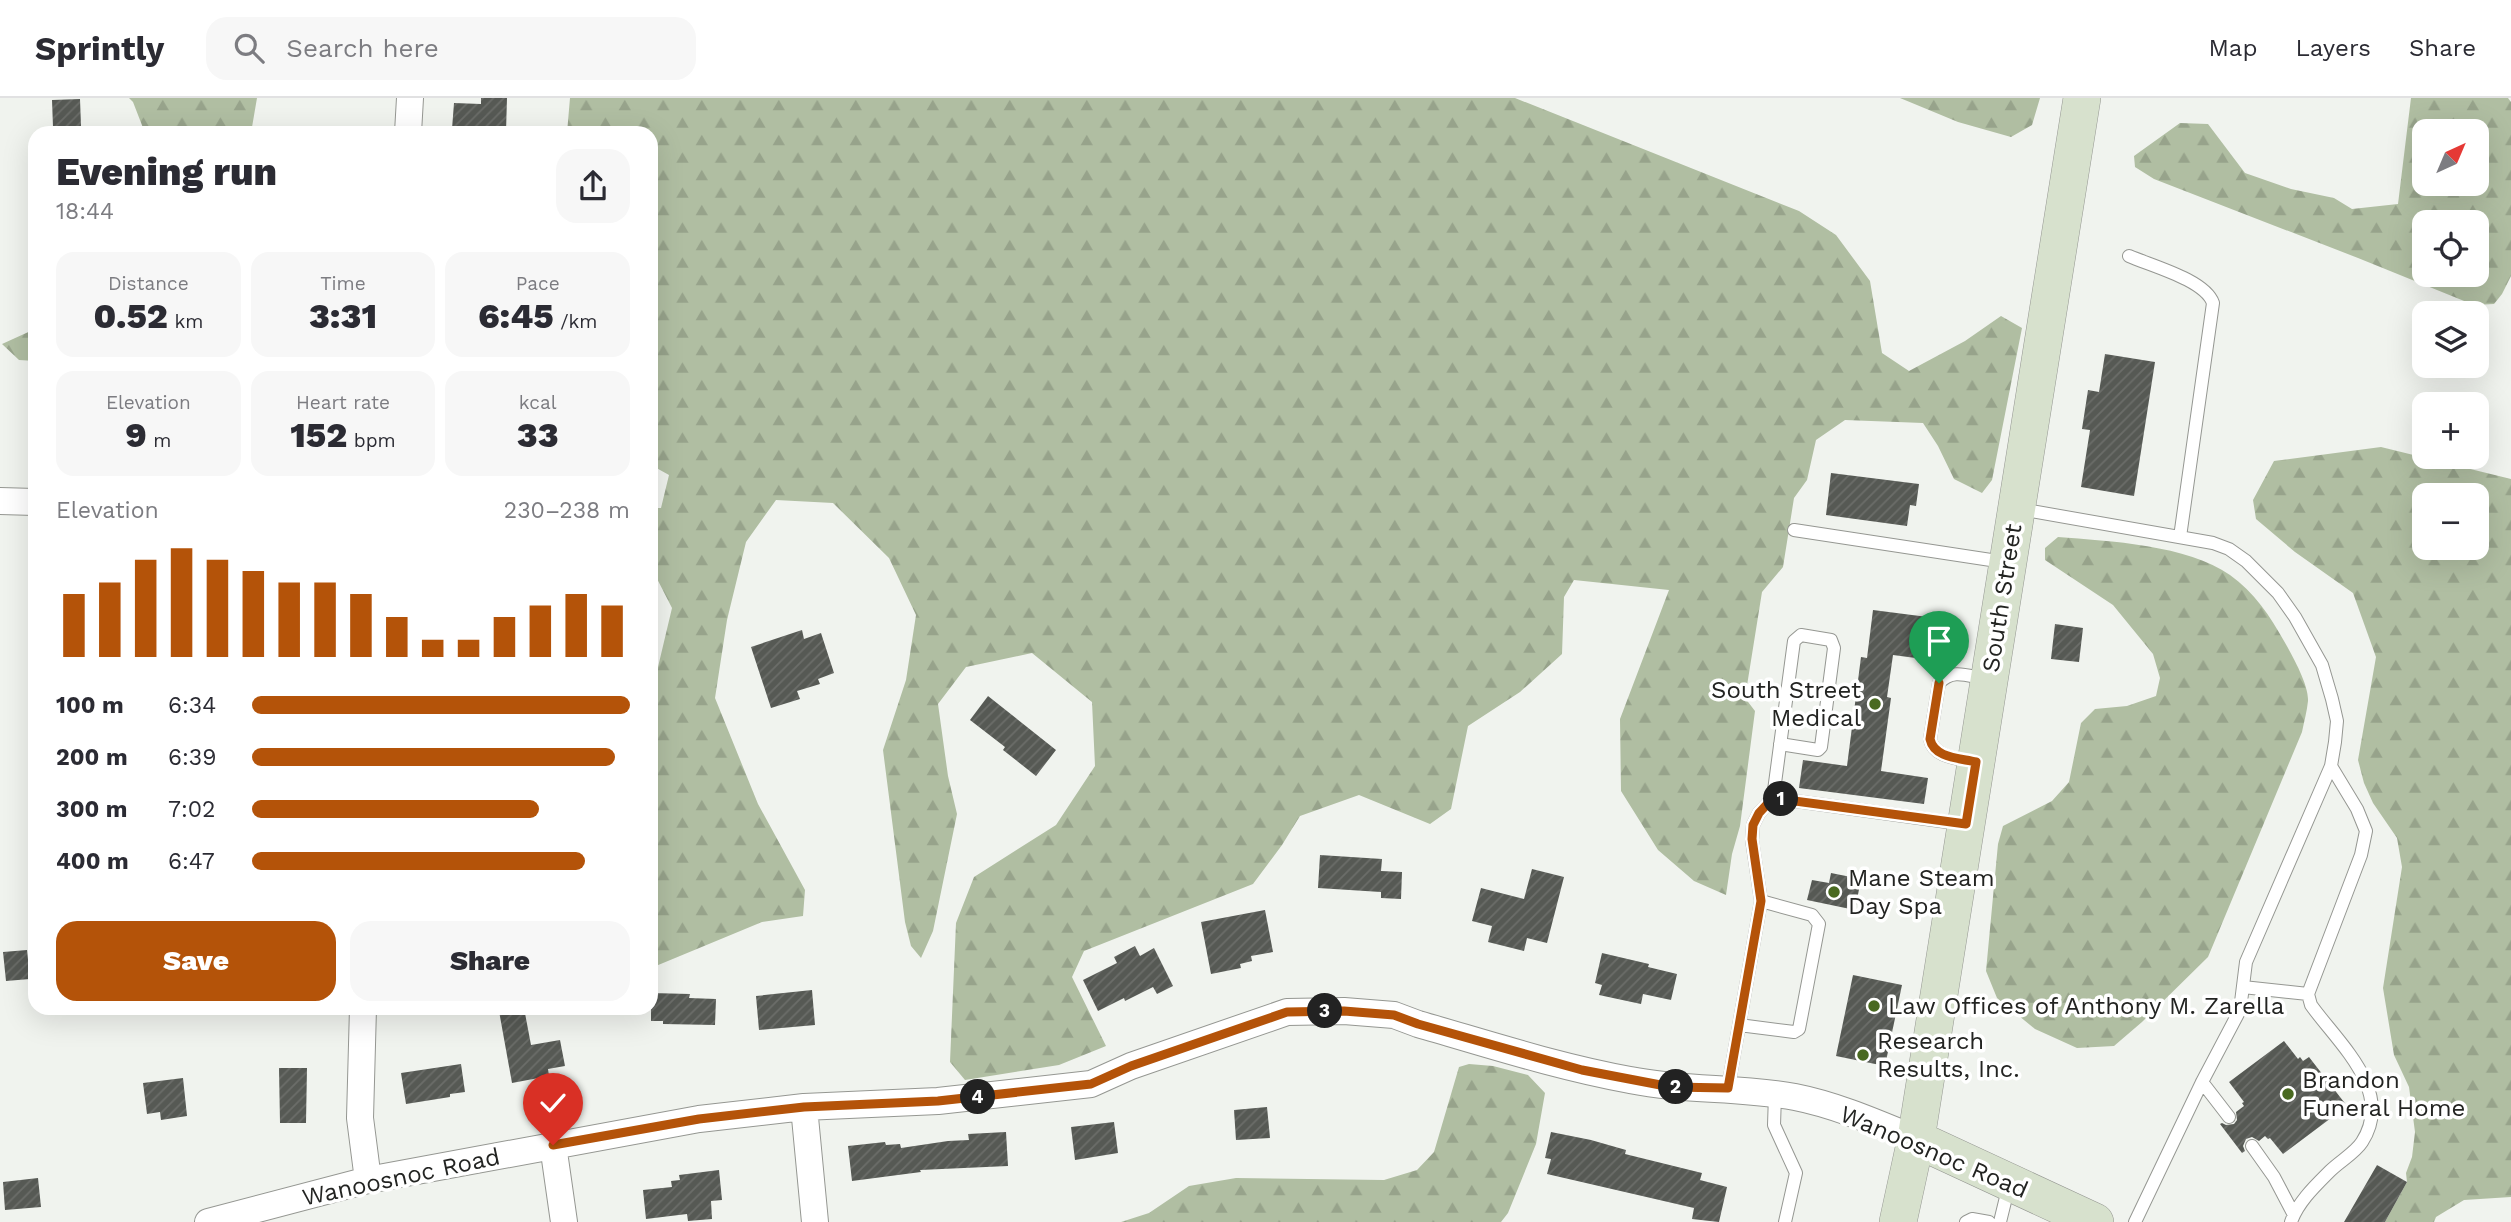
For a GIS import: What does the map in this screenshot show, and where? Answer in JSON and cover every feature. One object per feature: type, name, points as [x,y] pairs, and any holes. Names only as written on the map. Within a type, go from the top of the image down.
[{"type":"main road","name":"South Street","points":[[1898,1222],[1916,1139],[2082,98]]},
{"type":"main road","name":"Wanoosnoc Road","points":[[1916,1139],[2010,1183],[2073,1217]]},
{"type":"street","points":[[408,126],[410,98]]},
{"type":"street","points":[[0,501],[28,502]]},
{"type":"street","name":"Wanoosnoc Road","points":[[208,1222],[294,1211],[368,1180],[699,1119],[804,1107],[938,1101],[1091,1084],[1131,1066],[1287,1012],[1333,1011],[1394,1015],[1582,1070],[1630,1080],[1671,1087],[1728,1088],[1797,1097],[1854,1114],[1916,1139]]},
{"type":"street","points":[[363,1015],[360,1118],[368,1180]]},
{"type":"street","points":[[804,1107],[814,1222]]},
{"type":"street","points":[[553,1145],[564,1222]]},
{"type":"lane","points":[[2129,256],[2201,286],[2210,295],[2213,303],[2180,537]]},
{"type":"lane","points":[[2017,508],[2213,543],[2229,549],[2246,561],[2278,593],[2295,617],[2322,665],[2337,721],[2330,766],[2246,962],[2240,1010],[2135,1222]]},
{"type":"lane","points":[[1794,530],[2008,562]]},
{"type":"lane","points":[[1728,1088],[1761,901],[1752,839],[1753,825],[1759,813],[1773,798],[1780,744],[1794,641],[1801,635],[1831,640],[1834,648],[1821,747],[1818,750],[1780,744]]},
{"type":"lane","points":[[1976,762],[1939,753],[1931,745],[1930,739],[1939,683],[1954,673],[1989,679]]},
{"type":"lane","points":[[2292,1218],[2312,1189],[2362,1143],[2371,1117],[2372,1104],[2367,1084],[2358,1065],[2311,1005],[2308,994],[2361,855],[2366,831],[2357,809],[2330,766]]},
{"type":"lane","points":[[1773,798],[1966,824]]},
{"type":"lane","points":[[1739,1024],[1794,1032],[1801,1026],[1819,924],[1812,915],[1761,901]]},
{"type":"lane","points":[[2243,987],[2308,994]]},
{"type":"lane","points":[[2202,1082],[2229,1117]]},
{"type":"lane","points":[[1775,1095],[1774,1125],[1796,1173],[1785,1222]]},
{"type":"lane","points":[[2252,1146],[2274,1177],[2292,1218]]},
{"type":"lane","points":[[2000,1222],[2010,1183]]},
{"type":"lane","points":[[1966,1222],[1972,1219],[1989,1222]]},
{"type":"green space","points":[[129,98],[257,98],[252,126],[142,126]]},
{"type":"green space","points":[[570,98],[1515,98],[1799,211],[1836,235],[1870,281],[1882,353],[1909,371],[1965,341],[2001,316],[2022,328],[1992,480],[1982,493],[1954,479],[1923,423],[1845,420],[1816,440],[1807,480],[1794,498],[1783,567],[1762,592],[1745,698],[1755,711],[1740,826],[1732,854],[1726,895],[1694,881],[1658,850],[1621,791],[1620,719],[1669,590],[1574,580],[1564,597],[1562,654],[1520,692],[1468,726],[1451,809],[1430,824],[1359,795],[1300,816],[1253,884],[1084,951],[1072,977],[1106,1046],[1059,1065],[965,1080],[950,1062],[956,923],[974,877],[1056,825],[1095,766],[1092,702],[1032,653],[966,667],[938,704],[948,776],[957,814],[933,931],[921,958],[911,946],[905,922],[883,750],[906,680],[916,615],[889,558],[833,503],[776,500],[746,542],[727,620],[715,698],[758,804],[805,890],[803,916],[762,922],[658,965],[658,667],[672,608],[658,581],[658,508],[661,508],[669,475],[658,469],[658,126],[568,126]]},
{"type":"green space","points":[[1900,98],[2040,98],[2032,125],[2011,137],[1958,122]]},
{"type":"green space","points":[[2411,98],[2508,98],[2511,102],[2511,276],[2494,304],[2489,304],[2489,301],[2464,301],[2430,287],[2489,287],[2489,210],[2412,210],[2412,280],[2154,179],[2135,167],[2134,156],[2180,123],[2208,124],[2245,173],[2291,189],[2334,198],[2352,209],[2398,204]]},
{"type":"green space","points":[[28,332],[28,361],[19,360],[2,344]]},
{"type":"green space","points":[[2381,447],[2412,455],[2412,469],[2470,469],[2511,479],[2511,1197],[2464,1200],[2436,1217],[2434,1222],[2385,1222],[2407,1182],[2406,1173],[2412,1157],[2415,1132],[2409,1087],[2394,1055],[2383,988],[2402,867],[2397,838],[2373,803],[2358,760],[2376,657],[2353,593],[2295,552],[2256,519],[2253,500],[2274,461]]},
{"type":"green space","points":[[2058,537],[2124,543],[2171,551],[2213,565],[2230,575],[2254,597],[2273,623],[2295,662],[2308,694],[2302,732],[2208,957],[2114,1046],[2077,1048],[2035,1029],[1997,998],[1986,971],[1998,844],[2003,826],[2052,801],[2069,782],[2081,723],[2095,709],[2127,706],[2156,696],[2160,678],[2153,654],[2113,605],[2045,560],[2045,548]]},
{"type":"green space","points":[[1469,1064],[1493,1066],[1528,1075],[1545,1093],[1536,1144],[1508,1213],[1501,1222],[1121,1222],[1149,1213],[1189,1186],[1236,1178],[1384,1180],[1417,1170],[1434,1152],[1459,1067]]},
{"type":"building","points":[[481,98],[507,98],[506,126],[452,126],[454,103],[481,104]]},
{"type":"building","points":[[80,99],[81,126],[53,126],[52,100]]},
{"type":"building","points":[[2105,354],[2155,362],[2134,496],[2081,487],[2090,430],[2082,429],[2088,390],[2099,392]]},
{"type":"building","points":[[1831,473],[1919,484],[1916,506],[1910,505],[1907,526],[1826,515]]},
{"type":"building","name":"South Street Medical","points":[[1873,610],[1951,620],[1946,662],[1893,655],[1887,697],[1891,698],[1881,771],[1928,778],[1924,804],[1799,788],[1803,760],[1847,766],[1861,657],[1867,658]]},
{"type":"building","points":[[2055,624],[2083,628],[2079,662],[2051,659]]},
{"type":"building","points":[[802,630],[804,639],[821,633],[834,673],[818,679],[820,684],[797,691],[800,699],[771,708],[751,647]]},
{"type":"building","points":[[988,696],[1056,750],[1036,776],[970,720]]},
{"type":"building","points":[[1320,855],[1382,859],[1381,871],[1402,872],[1401,899],[1381,898],[1381,892],[1318,888]]},
{"type":"building","points":[[1532,869],[1564,877],[1547,943],[1527,938],[1524,951],[1488,942],[1492,926],[1472,921],[1481,888],[1524,899]]},
{"type":"building","name":"Mane Steam Day Spa","points":[[1831,873],[1861,879],[1855,910],[1807,900],[1812,880],[1829,883]]},
{"type":"building","points":[[1265,910],[1273,952],[1251,956],[1252,961],[1240,964],[1241,968],[1211,974],[1201,922]]},
{"type":"building","points":[[1135,946],[1140,956],[1154,948],[1173,986],[1157,994],[1153,987],[1098,1011],[1083,980],[1117,963],[1114,957]]},
{"type":"building","points":[[27,950],[28,979],[6,981],[3,952]]},
{"type":"building","points":[[1602,953],[1677,974],[1671,1000],[1643,994],[1641,1004],[1599,995],[1602,985],[1595,983]]},
{"type":"building","points":[[1853,975],[1902,985],[1885,1066],[1836,1056]]},
{"type":"building","points":[[812,990],[815,1025],[759,1030],[756,996]]},
{"type":"building","points":[[658,993],[690,994],[689,998],[716,999],[715,1025],[663,1024],[663,1021],[651,1021],[651,1015],[658,1015]]},
{"type":"building","points":[[500,1015],[525,1015],[531,1045],[560,1040],[565,1066],[548,1069],[549,1076],[512,1083]]},
{"type":"building","name":"Brandon Funeral Home","points":[[2284,1041],[2298,1059],[2300,1057],[2303,1061],[2309,1057],[2347,1106],[2283,1154],[2270,1138],[2265,1136],[2259,1141],[2252,1137],[2246,1139],[2243,1146],[2245,1151],[2242,1153],[2220,1124],[2234,1124],[2237,1120],[2236,1112],[2244,1106],[2244,1102],[2229,1082]]},
{"type":"building","points":[[461,1064],[465,1092],[406,1104],[401,1073]]},
{"type":"building","points":[[279,1068],[307,1068],[306,1123],[280,1123]]},
{"type":"building","points":[[183,1078],[187,1116],[161,1120],[160,1112],[147,1114],[143,1083]]},
{"type":"building","points":[[1267,1107],[1270,1138],[1236,1140],[1234,1110]]},
{"type":"building","points":[[1114,1122],[1118,1153],[1075,1160],[1071,1127]]},
{"type":"building","points":[[1006,1132],[1008,1166],[920,1170],[921,1172],[852,1181],[848,1146],[885,1142],[886,1145],[900,1144],[901,1148],[969,1140],[968,1134]]},
{"type":"building","points":[[1551,1132],[1591,1140],[1626,1150],[1625,1154],[1702,1173],[1700,1180],[1727,1187],[1719,1222],[1692,1219],[1694,1208],[1547,1174],[1551,1159],[1545,1158]]},
{"type":"building","points":[[2377,1165],[2407,1182],[2385,1222],[2344,1222]]},
{"type":"building","points":[[719,1170],[722,1200],[711,1201],[712,1219],[688,1221],[687,1214],[646,1219],[643,1190],[672,1187],[671,1181],[680,1180],[679,1175]]},
{"type":"building","points":[[38,1178],[41,1207],[5,1210],[3,1182]]},
{"type":"place","name":"South Street Medical","points":[[1875,704]]},
{"type":"place","name":"Mane Steam Day Spa","points":[[1834,892]]},
{"type":"place","name":"Law Offices of Anthony M. Zarella","points":[[1874,1006]]},
{"type":"place","name":"Research Results, Inc.","points":[[1863,1055]]},
{"type":"place","name":"Brandon Funeral Home","points":[[2288,1094]]},
{"type":"route","points":[[553,1145],[699,1119],[804,1107],[938,1101],[1091,1084],[1131,1066],[1287,1012],[1344,1011],[1394,1015],[1582,1070],[1671,1087],[1728,1088],[1762,893],[1752,839],[1753,825],[1759,813],[1773,798],[1966,824],[1976,762],[1944,755],[1931,745],[1939,683]]}]
